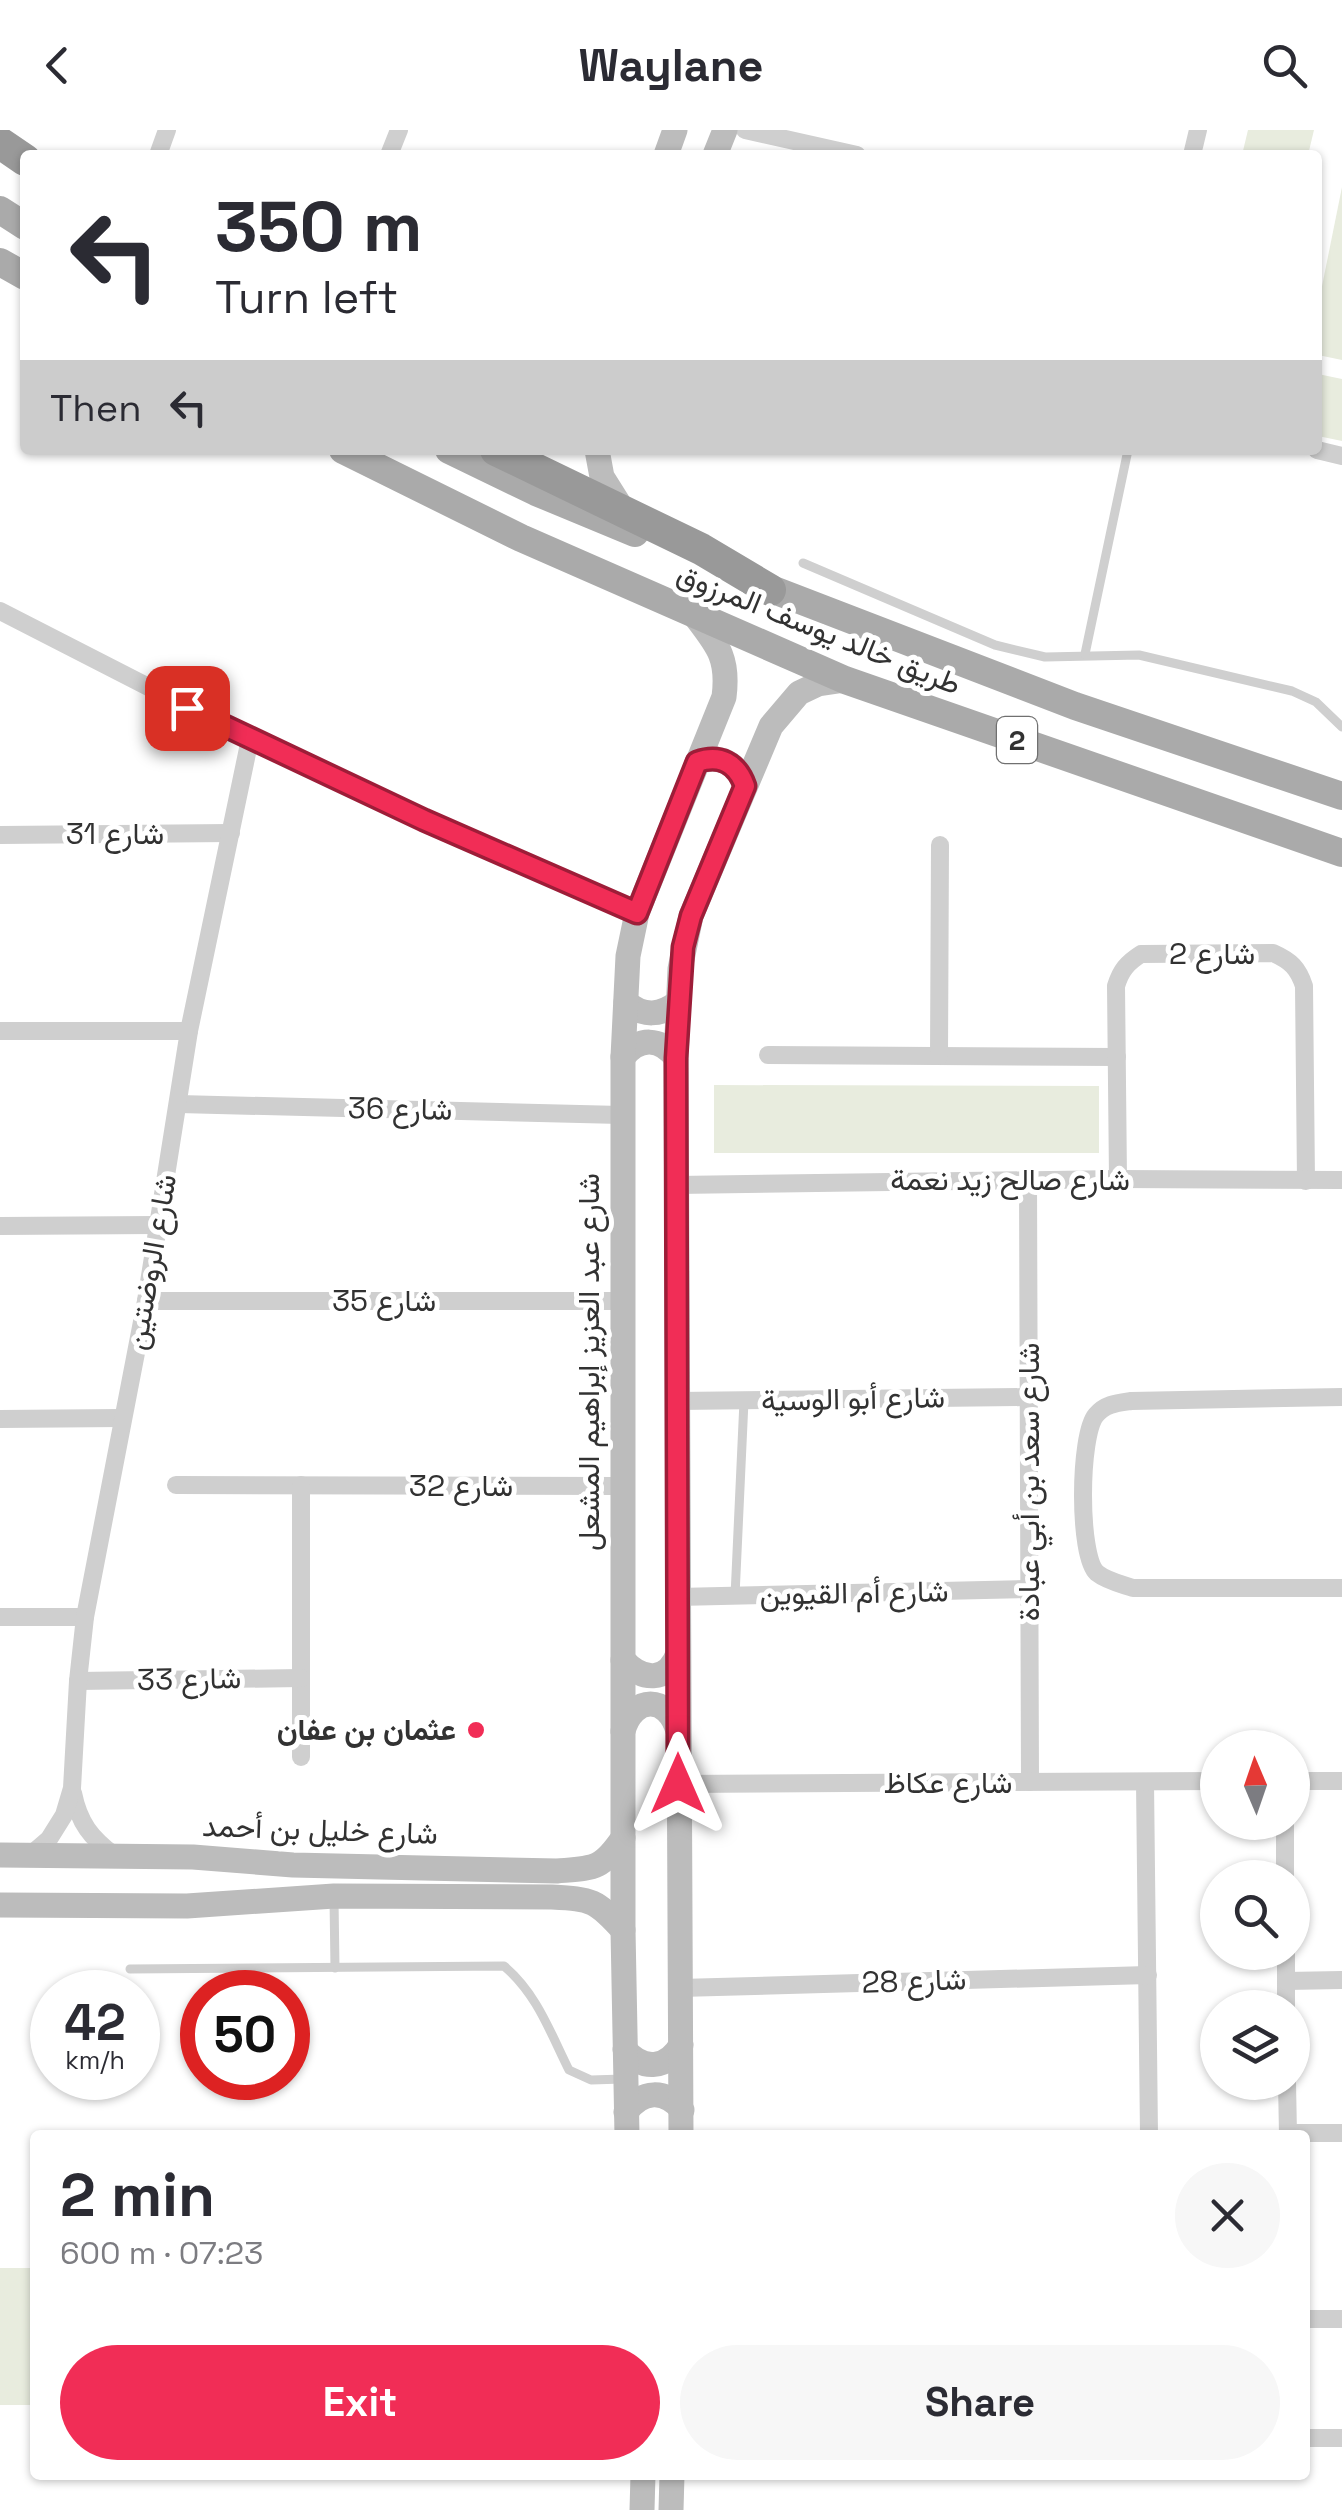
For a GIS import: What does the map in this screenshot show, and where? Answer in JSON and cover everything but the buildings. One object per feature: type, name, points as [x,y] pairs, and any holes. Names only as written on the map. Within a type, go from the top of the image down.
[{"type":"highway","points":[[506,455],[701,549],[770,590]]},
{"type":"main road","name":"طريق خالد يوسف المرزوق","points":[[353,455],[521,538],[844,680],[1342,853]]},
{"type":"main road","name":"طريق خالد يوسف المرزوق","points":[[459,455],[536,492],[770,590],[1075,706],[1342,796]]},
{"type":"main road","points":[[598,455],[612,498],[628,516]]},
{"type":"main road","name":"شارع عبد العزيز إبراهيم المشعل","points":[[627,2123],[622,1930],[623,1057],[628,956],[637,913],[724,698],[727,677],[719,648],[695,616]]},
{"type":"main road","points":[[682,2122],[676,1058],[683,947],[691,916],[771,726],[799,693],[818,684],[844,680]]},
{"type":"main road","points":[[697,762],[722,759],[741,774],[745,786]]},
{"type":"main road","points":[[1150,787],[1240,806],[1342,841]]},
{"type":"main road","points":[[626,1002],[652,1013],[678,1002]]},
{"type":"main road","points":[[623,1057],[639,1043],[650,1041],[660,1043],[676,1058]]},
{"type":"main road","points":[[623,1660],[642,1676],[654,1677],[674,1665],[678,1654]]},
{"type":"main road","points":[[623,1731],[627,1717],[637,1707],[650,1704],[664,1707],[674,1717],[678,1731]]},
{"type":"main road","name":"شارع خليل بن أحمد","points":[[0,1856],[114,1856],[557,1871],[588,1869],[607,1862],[623,1838]]},
{"type":"main road","points":[[214,1860],[225,1876],[226,1886],[217,1903]]},
{"type":"main road","name":"شارع خليل بن أحمد","points":[[0,1905],[217,1903],[334,1896],[580,1898],[600,1904],[622,1930]]},
{"type":"main road","points":[[625,2050],[643,2064],[654,2066],[666,2062],[681,2044]]},
{"type":"main road","points":[[627,2123],[632,2102],[653,2094],[664,2095],[682,2122]]},
{"type":"main road","points":[[642,2510],[643,2480]]},
{"type":"main road","points":[[671,2510],[672,2480]]},
{"type":"street","points":[[745,130],[835,150]]},
{"type":"street","points":[[0,611],[250,739],[637,913]]},
{"type":"street","name":"شارع الروضتين","points":[[28,1857],[49,1839],[64,1815],[72,1788],[86,1618],[146,1300],[189,1032],[250,739]]},
{"type":"street","name":"شارع 31","points":[[0,835],[230,834]]},
{"type":"street","points":[[939,1056],[940,846]]},
{"type":"street","name":"شارع 2","points":[[1118,1179],[1116,986],[1127,962],[1140,954],[1274,953],[1299,970],[1304,986],[1306,1181]]},
{"type":"street","points":[[0,1031],[189,1032]]},
{"type":"street","points":[[768,1055],[1117,1057]]},
{"type":"street","name":"شارع 36","points":[[180,1104],[621,1115]]},
{"type":"street","name":"شارع صالح زيد نعمة","points":[[677,1185],[1342,1180]]},
{"type":"street","name":"شارع سعد بن أبي عبادة","points":[[1028,1182],[1030,1782]]},
{"type":"street","points":[[0,1226],[156,1225]]},
{"type":"street","name":"شارع 35","points":[[146,1300],[621,1301]]},
{"type":"street","name":"شارع أبو الوسية","points":[[678,1402],[1028,1396]]},
{"type":"street","points":[[1342,1397],[1110,1404],[1088,1428],[1084,1448],[1085,1539],[1095,1572],[1133,1588],[1342,1588]]},
{"type":"street","points":[[0,1419],[122,1418]]},
{"type":"street","name":"شارع 32","points":[[176,1485],[622,1486]]},
{"type":"street","points":[[301,1485],[301,1757]]},
{"type":"street","name":"شارع أم القيوين","points":[[678,1597],[1029,1589]]},
{"type":"street","points":[[0,1617],[86,1618]]},
{"type":"street","name":"شارع 33","points":[[78,1681],[301,1678]]},
{"type":"street","points":[[1310,1781],[1342,1781]]},
{"type":"street","points":[[1145,1782],[1150,2130]]},
{"type":"street","name":"شارع عكاظ","points":[[678,1784],[1200,1782]]},
{"type":"street","name":"شارع الروضتين","points":[[72,1788],[78,1816],[92,1839],[114,1856]]},
{"type":"street","points":[[1286,1970],[1286,1990]]},
{"type":"street","name":"شارع 28","points":[[680,1988],[1148,1975]]},
{"type":"street","points":[[1286,1981],[1342,1980]]},
{"type":"street","points":[[1288,2100],[1288,2130]]},
{"type":"street","points":[[1310,2134],[1342,2133]]},
{"type":"street","points":[[1310,2319],[1342,2318]]},
{"type":"street","points":[[1310,2438],[1342,2438]]},
{"type":"lane","points":[[1085,654],[1127,455]]},
{"type":"lane","points":[[803,563],[995,645],[1045,657],[1138,655],[1292,691],[1316,702],[1342,727]]},
{"type":"lane","points":[[735,1596],[744,1401]]},
{"type":"lane","points":[[334,1896],[335,1968]]},
{"type":"lane","points":[[130,1969],[504,1966],[530,1993],[568,2070],[591,2080],[626,2079]]},
{"type":"shaded area","points":[[1248,130],[1314,130],[1309,150],[1243,150]]},
{"type":"shaded area","points":[[1342,187],[1342,360],[1322,356],[1322,286]]},
{"type":"shaded area","points":[[1322,375],[1342,379],[1342,441],[1322,437]]},
{"type":"shaded area","points":[[714,1085],[1099,1086],[1099,1153],[714,1153]]},
{"type":"shaded area","points":[[0,2268],[30,2268],[30,2405],[0,2405]]},
{"type":"place","name":"عثمان بن عفان","points":[[476,1730]]},
{"type":"route","points":[[187,708],[424,820],[637,913],[697,762],[722,759],[741,774],[745,786],[691,916],[680,970],[676,1058],[678,1784]]}]
